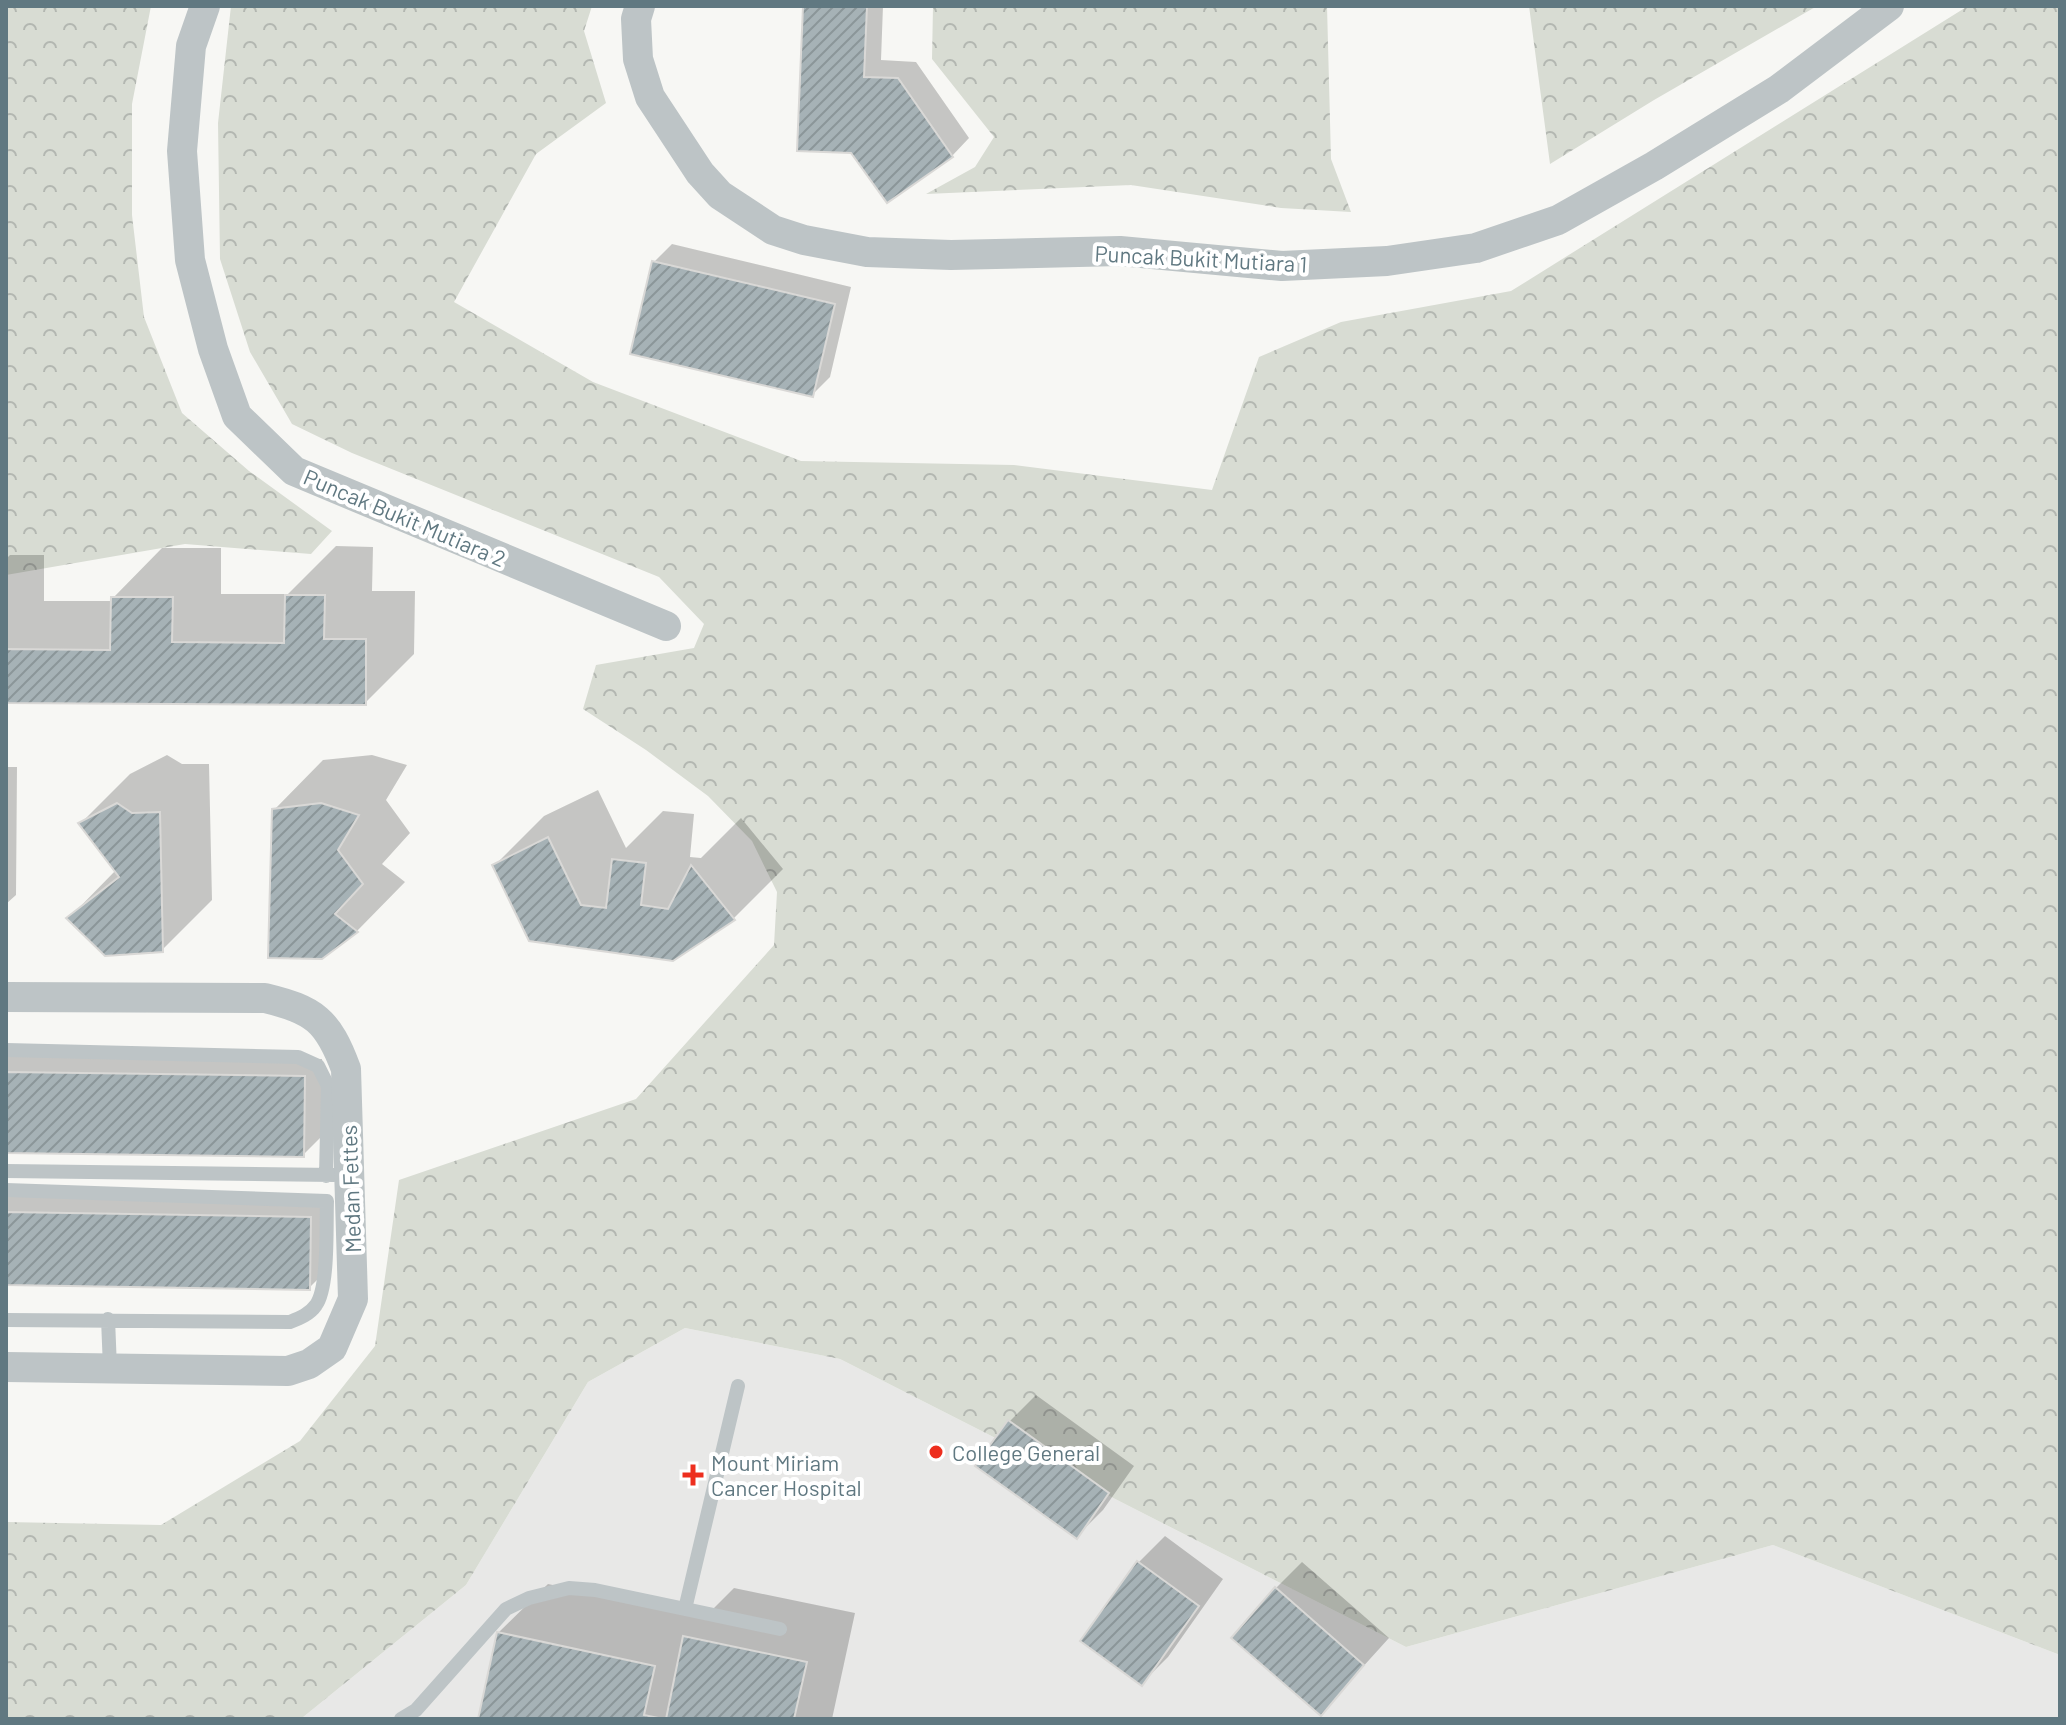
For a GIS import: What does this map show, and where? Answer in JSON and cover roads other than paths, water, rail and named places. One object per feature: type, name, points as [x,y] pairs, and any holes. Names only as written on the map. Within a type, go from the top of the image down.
[{"type":"street","name":"Puncak Bukit Mutiara 2","points":[[205,6],[191,46],[182,151],[190,260],[213,349],[237,416],[294,471],[666,626]]},
{"type":"street","name":"Puncak Bukit Mutiara 1","points":[[640,6],[636,19],[638,59],[650,97],[700,173],[720,195],[773,230],[804,240],[867,252],[951,255],[1120,251],[1282,266],[1387,261],[1476,248],[1558,220],[1654,166],[1779,89],[1889,6]]},
{"type":"street","name":"Medan Fettes","points":[[6,997],[265,998],[314,1015],[336,1041],[346,1069],[338,1176],[353,1299],[332,1348],[309,1364],[288,1371],[6,1367]]},
{"type":"lane","points":[[6,1050],[298,1057],[318,1066],[328,1086],[338,1176],[6,1171]]},
{"type":"lane","points":[[6,1190],[327,1201],[323,1290],[317,1304],[307,1315],[290,1322],[6,1320]]},
{"type":"lane","points":[[108,1319],[110,1368]]},
{"type":"lane","points":[[685,1609],[738,1386]]},
{"type":"lane","points":[[401,1719],[418,1715],[506,1609],[529,1598],[569,1588],[595,1590],[780,1629]]},
{"type":"place","name":"College General","points":[[936,1452]]},
{"type":"place","name":"Mount Miriam Cancer Hospital","points":[[693,1475]]}]
